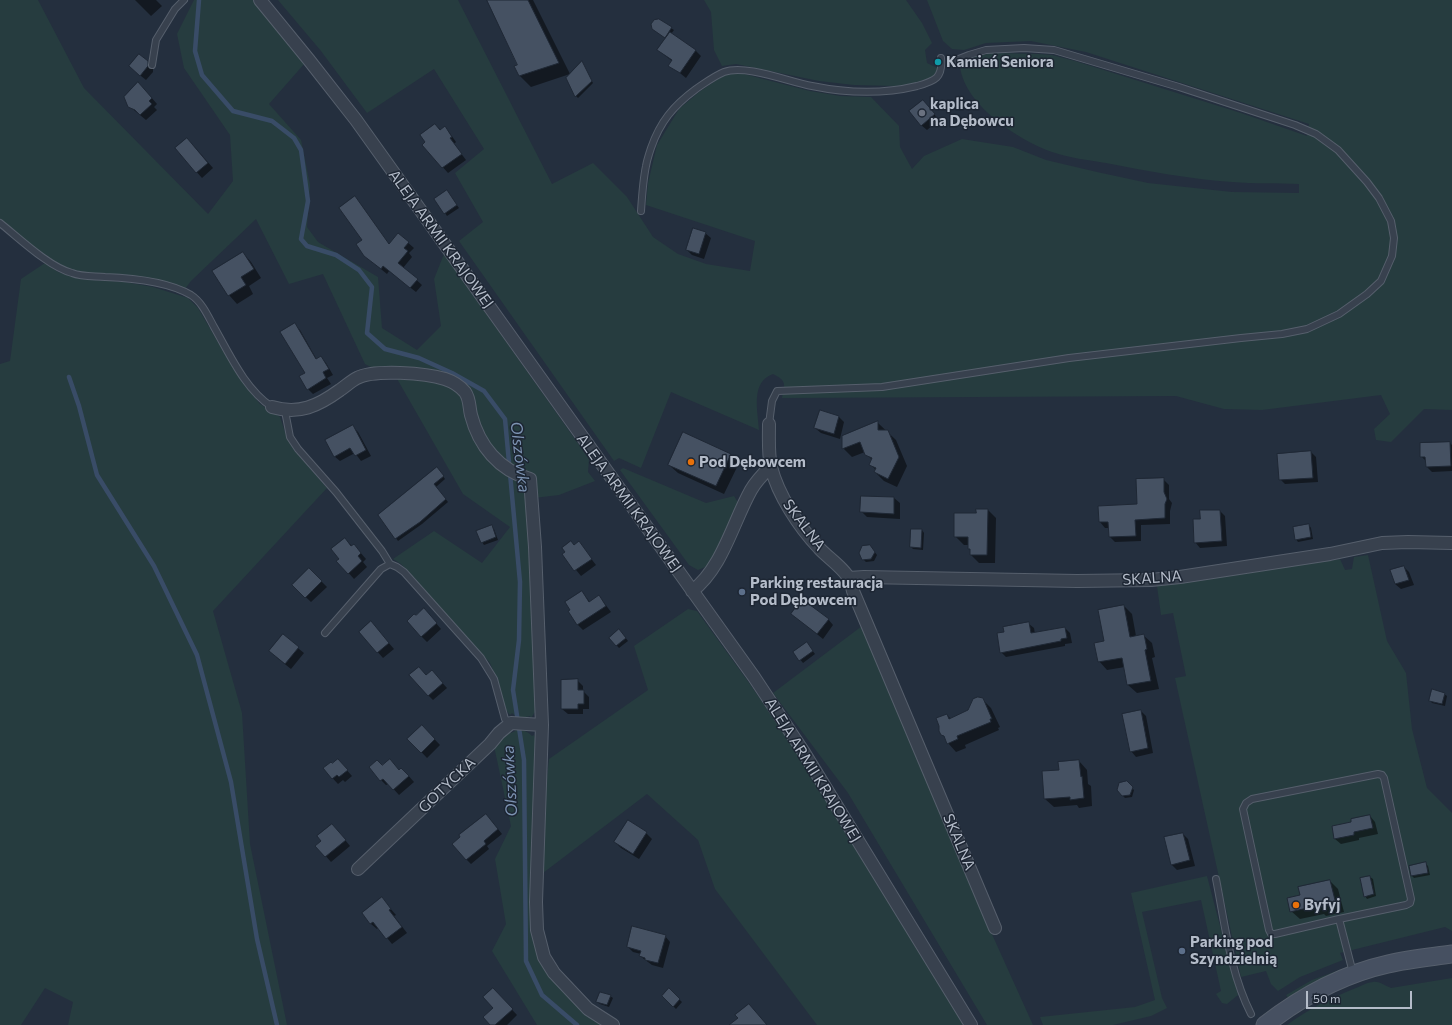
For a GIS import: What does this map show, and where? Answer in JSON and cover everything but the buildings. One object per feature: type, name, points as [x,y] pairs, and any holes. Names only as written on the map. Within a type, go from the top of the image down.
[{"type":"street","name":"ALEJA ARMII KRAJOWEJ","points":[[260,0],[356,120],[754,677],[792,735],[971,1025]]},
{"type":"street","points":[[272,407],[285,411],[312,407],[324,402],[358,378],[368,374],[394,373],[432,376],[446,379],[465,392],[469,399],[474,426],[480,440],[488,451],[504,468],[519,476],[530,479],[535,547],[537,930],[544,957],[554,973],[588,1009],[613,1025]]},
{"type":"street","name":"SKALNA","points":[[768,424],[771,466],[782,495],[801,526],[819,549],[849,578],[852,591],[995,928]]},
{"type":"street","points":[[692,591],[706,579],[714,566],[752,489],[771,466]]},
{"type":"street","name":"SKALNA","points":[[849,578],[1077,581],[1151,580],[1330,554],[1382,543],[1452,543]]},
{"type":"street","points":[[511,723],[537,725]]},
{"type":"street","name":"GOTYCKA","points":[[358,869],[490,744],[504,728],[511,723]]},
{"type":"street","points":[[1265,1025],[1305,997],[1354,975],[1388,964],[1418,958],[1452,954]]},
{"type":"lane","points":[[152,65],[156,40],[175,9],[184,0]]},
{"type":"lane","points":[[768,424],[772,401],[777,392],[882,387],[1068,358],[1282,334],[1307,329],[1339,314],[1367,294],[1381,281],[1392,256],[1394,238],[1391,221],[1379,198],[1367,182],[1338,150],[1316,134],[1295,125],[1179,87],[1054,50],[1024,48],[986,50],[969,54],[951,62]]},
{"type":"lane","points":[[641,211],[646,165],[657,133],[670,111],[684,98],[711,79],[724,72],[739,70],[757,72],[812,86],[842,91],[884,91],[927,84],[935,80],[939,76],[942,67],[941,58]]},
{"type":"lane","points":[[0,223],[45,258],[62,270],[72,274],[126,278],[154,282],[182,291],[192,296],[202,306],[234,362],[250,386],[262,401],[272,407]]},
{"type":"lane","points":[[285,411],[290,437],[298,449],[336,492],[390,564],[398,567],[404,572],[481,658],[494,679],[505,719],[511,723]]},
{"type":"lane","points":[[325,633],[381,569],[390,564]]},
{"type":"lane","points":[[1378,774],[1382,775],[1384,778],[1411,899],[1410,903],[1339,919],[1271,934],[1243,809],[1246,803],[1252,799],[1318,785],[1378,774]]},
{"type":"lane","points":[[1216,879],[1237,978],[1242,996],[1251,1014]]},
{"type":"lane","points":[[1339,919],[1354,975]]},
{"type":"green space","points":[[0,0],[38,0],[84,88],[208,214],[233,181],[230,135],[184,68],[177,34],[194,0],[253,0],[305,63],[269,104],[301,140],[310,185],[307,227],[318,242],[378,277],[382,328],[417,350],[441,326],[434,279],[444,254],[589,459],[588,472],[595,481],[559,495],[534,498],[518,472],[490,449],[459,383],[377,370],[365,364],[323,274],[289,284],[256,219],[191,281],[185,289],[141,277],[120,274],[86,273],[73,270],[55,262],[16,233],[0,220]]},
{"type":"green space","points":[[278,0],[458,0],[552,184],[593,163],[627,197],[653,237],[678,254],[706,264],[750,271],[755,241],[646,205],[648,183],[657,145],[679,109],[699,92],[723,76],[731,73],[740,73],[810,91],[840,96],[871,97],[899,126],[900,147],[912,169],[924,156],[962,139],[1013,147],[1046,160],[1148,183],[1232,192],[1299,193],[1299,184],[1240,183],[1200,179],[1079,159],[1052,152],[1024,139],[995,119],[972,95],[964,81],[960,67],[971,57],[993,53],[1052,55],[1241,113],[1307,136],[1309,124],[1086,52],[1031,41],[986,43],[964,50],[952,49],[943,41],[927,0],[1452,0],[1452,410],[1424,409],[1391,442],[1376,440],[1374,429],[1390,414],[1381,395],[1262,410],[1224,409],[1176,396],[782,398],[784,383],[773,374],[761,383],[758,390],[757,406],[759,430],[671,392],[641,468],[619,458],[614,461],[459,241],[483,222],[455,173],[484,149],[434,69],[367,113],[321,51]]},
{"type":"green space","points":[[704,0],[906,0],[922,23],[932,43],[925,50],[927,63],[937,68],[936,76],[908,85],[854,85],[819,81],[736,64],[722,66],[714,50],[711,12]]},
{"type":"green space","points":[[45,263],[58,272],[80,279],[125,282],[153,287],[188,298],[198,308],[230,363],[247,388],[260,404],[280,417],[287,438],[295,451],[327,488],[213,611],[242,713],[250,844],[287,1025],[68,1025],[73,1002],[45,988],[21,1025],[0,1025],[0,364],[10,361],[21,279]]},
{"type":"green space","points":[[396,377],[444,382],[462,395],[470,426],[527,482],[537,704],[535,712],[531,718],[530,716],[518,717],[512,713],[510,715],[506,710],[499,684],[490,663],[408,571],[393,559],[434,531],[482,563],[510,527],[463,494]]},
{"type":"green space","points":[[623,468],[706,503],[734,496],[739,504],[710,565],[698,570],[689,565],[620,470]]},
{"type":"green space","points":[[1368,555],[1387,641],[1406,673],[1412,729],[1427,788],[1452,813],[1452,931],[1445,927],[1340,953],[1343,960],[1300,977],[1278,991],[1271,984],[1266,971],[1241,977],[1175,678],[1186,676],[1173,613],[1161,615],[1157,586],[1340,559],[1345,570],[1352,569],[1354,557]]},
{"type":"green space","points":[[688,609],[697,611],[787,738],[964,1025],[817,1025],[715,889],[698,840],[647,794],[543,873],[545,795],[549,759],[648,690],[634,646]]},
{"type":"green space","points":[[862,626],[972,890],[1033,1025],[987,1025],[848,793],[773,693]]},
{"type":"green space","points":[[517,730],[525,731],[532,736],[534,735],[536,740],[531,902],[550,976],[563,992],[584,1012],[603,1025],[537,1025],[492,951],[506,924],[495,859],[511,826],[494,746],[508,731],[511,733]]},
{"type":"green space","points":[[1207,876],[1238,995],[1227,1004],[1222,1003],[1216,994],[1221,991],[1201,900],[1142,912],[1162,998],[1167,1008],[1151,1016],[1113,1025],[1043,1025],[1040,1017],[1135,1007],[1155,1000],[1131,893]]},
{"type":"green space","points":[[1342,969],[1343,971],[1289,999],[1286,995],[1312,980]]},
{"type":"green space","points":[[1452,978],[1452,1025],[1287,1025],[1320,1004],[1369,983],[1378,982],[1391,988]]},
{"type":"waterway","name":"Olszówka","points":[[199,0],[195,51],[202,75],[233,111],[272,121],[294,138],[301,150],[308,201],[301,239],[307,246],[336,255],[359,270],[372,287],[367,333],[385,349],[419,358],[452,373],[484,391],[505,419],[520,582],[519,640],[513,690],[524,760],[526,961],[542,995],[577,1025]]},
{"type":"waterway","points":[[69,377],[79,406],[97,475],[154,566],[197,655],[231,782],[257,939],[277,1025]]},
{"type":"place","name":"Kamień Seniora","points":[[938,62]]},
{"type":"place","name":"kaplica na Dębowcu","points":[[922,113]]},
{"type":"place","name":"Pod Dębowcem","points":[[691,462]]},
{"type":"place","name":"Parking restauracja Pod Dębowcem","points":[[742,592]]},
{"type":"place","name":"Byfyj","points":[[1296,905]]},
{"type":"place","name":"Parking pod Szyndzielnią","points":[[1182,951]]}]
